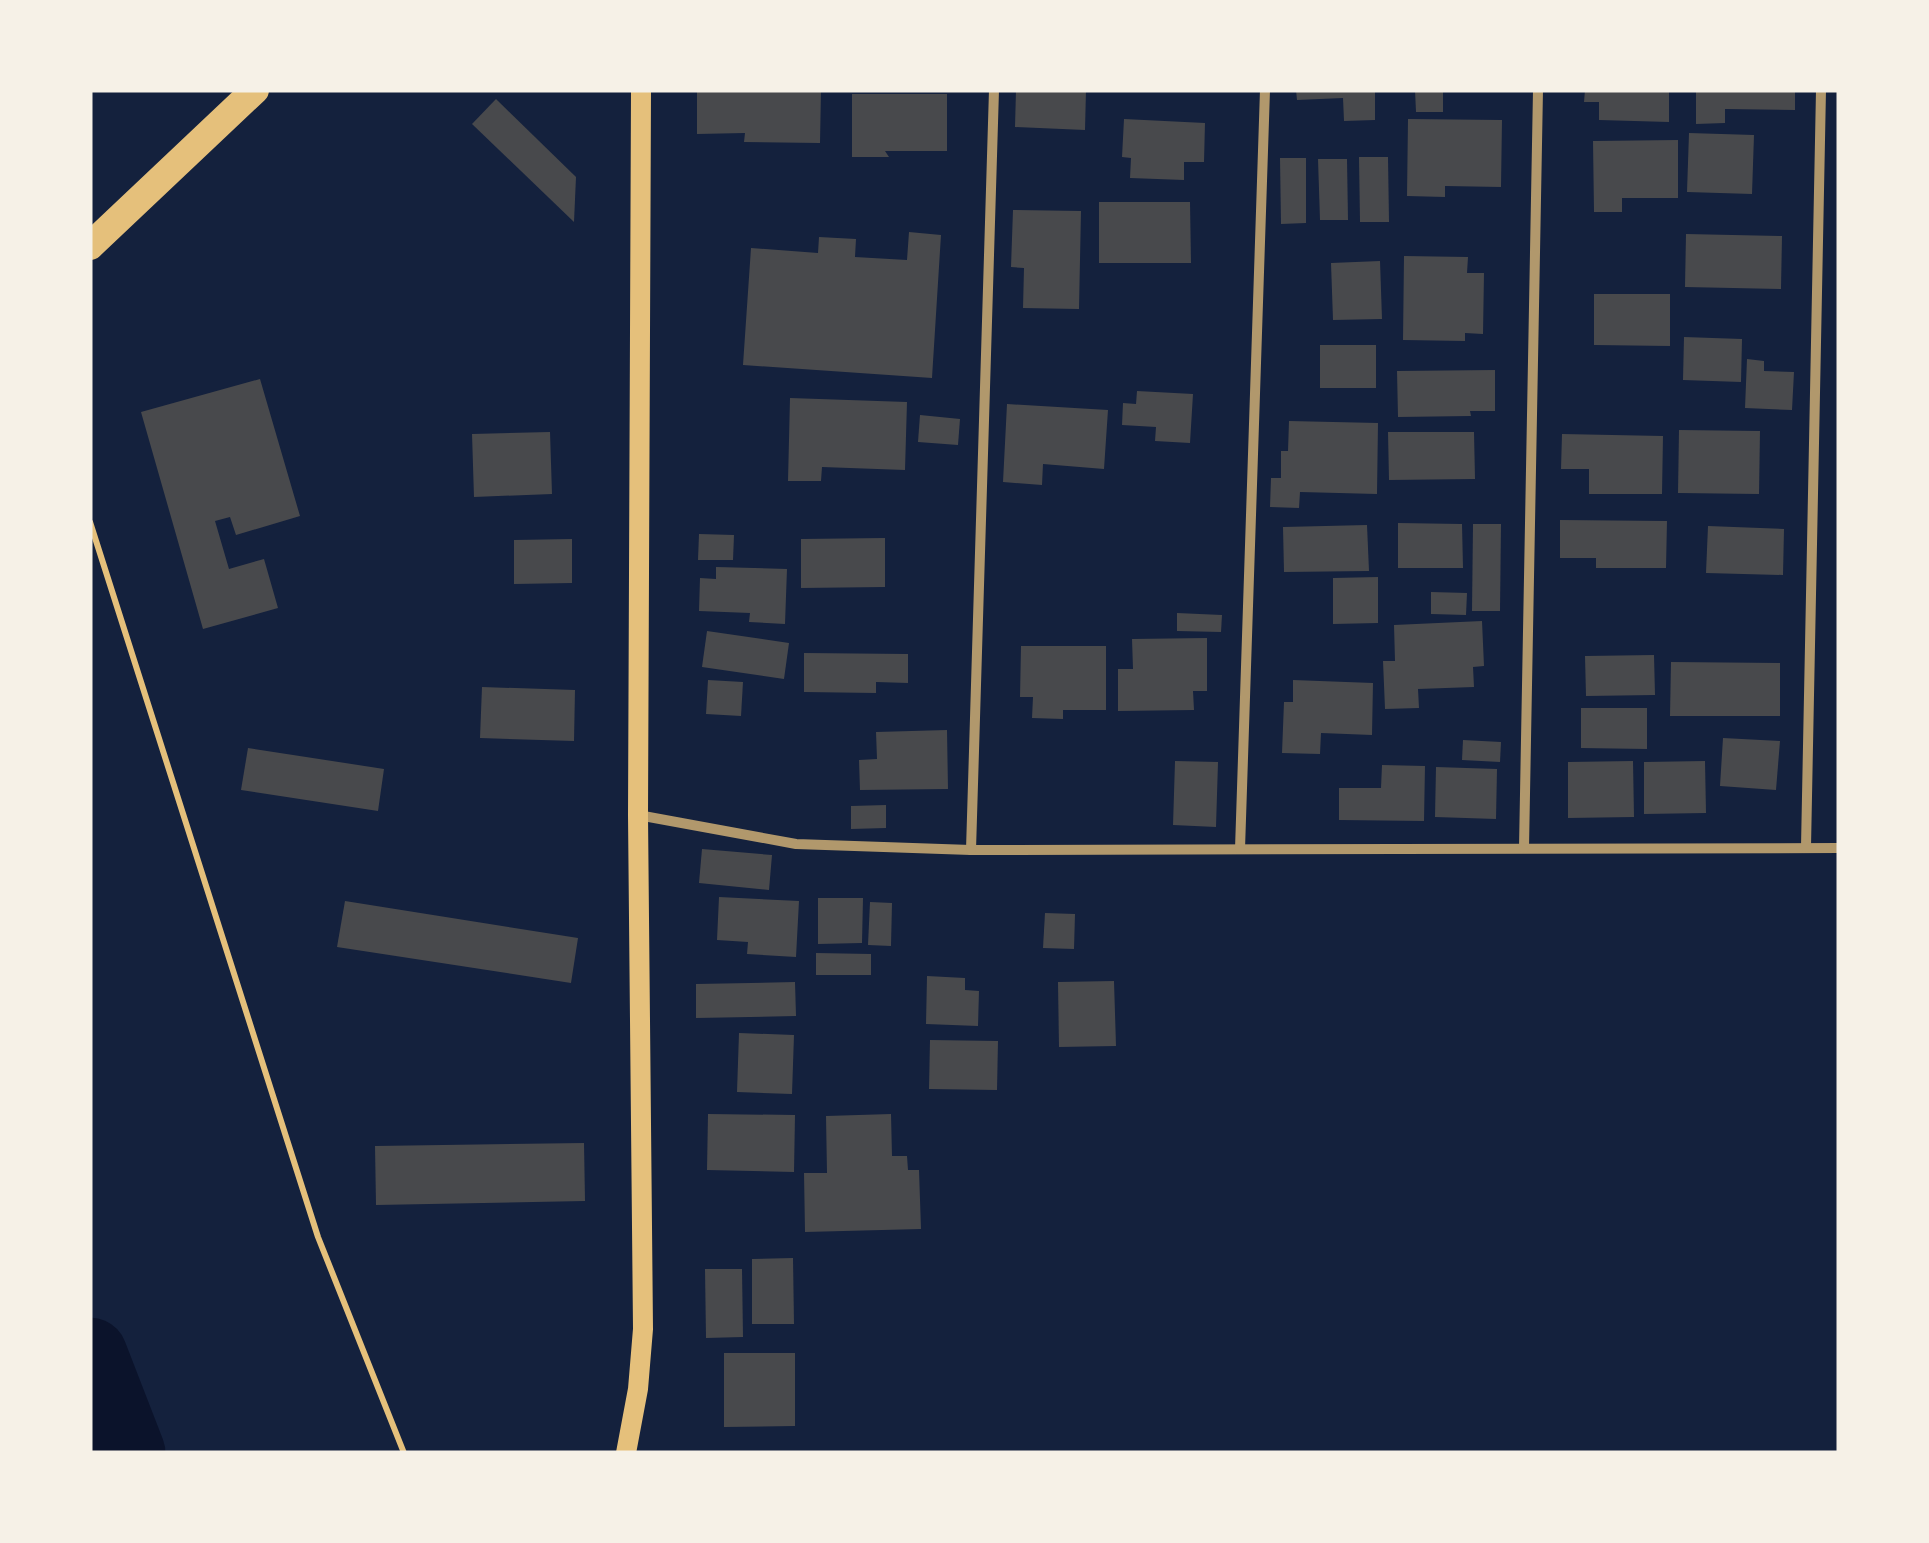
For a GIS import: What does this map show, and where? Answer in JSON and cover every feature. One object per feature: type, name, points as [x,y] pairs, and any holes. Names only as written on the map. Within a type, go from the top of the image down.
[{"type":"highway","points":[[90,246],[255,90]]},
{"type":"main road","points":[[626,1453],[638,1389],[643,1329],[638,814],[641,90]]},
{"type":"street","points":[[971,850],[994,90]]},
{"type":"street","points":[[1240,849],[1264,90]]},
{"type":"street","points":[[1524,848],[1538,90]]},
{"type":"street","points":[[1806,848],[1821,90]]},
{"type":"street","points":[[638,814],[796,844],[971,850],[1839,848]]},
{"type":"path","points":[[90,522],[318,1236],[404,1453]]},
{"type":"building","points":[[697,90],[821,90],[820,143],[744,142],[745,133],[697,134]]},
{"type":"building","points":[[1016,90],[1086,90],[1085,130],[1015,127]]},
{"type":"building","points":[[1296,90],[1375,90],[1375,120],[1344,121],[1343,98],[1297,100]]},
{"type":"building","points":[[1415,90],[1443,90],[1443,112],[1416,112]]},
{"type":"building","points":[[1585,90],[1669,90],[1669,122],[1599,120],[1599,102],[1584,102]]},
{"type":"building","points":[[1696,90],[1795,90],[1795,110],[1725,109],[1725,123],[1696,124]]},
{"type":"building","points":[[852,94],[947,94],[947,151],[885,151],[889,157],[852,157]]},
{"type":"building","points":[[496,99],[576,177],[574,222],[472,124]]},
{"type":"building","points":[[1124,119],[1205,123],[1204,162],[1184,162],[1184,180],[1130,178],[1131,158],[1122,157]]},
{"type":"building","points":[[1408,119],[1502,120],[1501,187],[1445,186],[1445,197],[1407,196]]},
{"type":"building","points":[[1689,133],[1754,135],[1752,194],[1687,192]]},
{"type":"building","points":[[1678,140],[1678,198],[1622,198],[1622,212],[1594,212],[1593,141]]},
{"type":"building","points":[[1359,157],[1388,157],[1389,222],[1360,222]]},
{"type":"building","points":[[1280,158],[1306,158],[1306,223],[1281,224]]},
{"type":"building","points":[[1318,159],[1347,159],[1348,220],[1320,220]]},
{"type":"building","points":[[1099,202],[1190,202],[1191,263],[1099,263]]},
{"type":"building","points":[[1013,210],[1081,211],[1079,309],[1023,308],[1024,268],[1011,267]]},
{"type":"building","points":[[909,232],[941,235],[932,378],[743,365],[751,248],[818,253],[819,237],[856,239],[855,257],[907,260]]},
{"type":"building","points":[[1686,234],[1782,236],[1781,289],[1685,287]]},
{"type":"building","points":[[1404,256],[1468,257],[1467,273],[1484,273],[1483,334],[1465,333],[1465,341],[1403,340]]},
{"type":"building","points":[[1380,261],[1382,319],[1333,320],[1331,263]]},
{"type":"building","points":[[1594,294],[1670,294],[1670,346],[1594,345]]},
{"type":"building","points":[[1684,337],[1742,339],[1741,382],[1683,380]]},
{"type":"building","points":[[1320,345],[1376,345],[1376,388],[1320,388]]},
{"type":"building","points":[[1747,359],[1764,361],[1764,371],[1794,372],[1792,410],[1745,408]]},
{"type":"building","points":[[1495,370],[1495,411],[1470,411],[1471,416],[1398,417],[1397,371]]},
{"type":"building","points":[[260,379],[300,516],[236,535],[230,517],[215,521],[229,569],[264,559],[278,608],[203,629],[141,412]]},
{"type":"building","points":[[1137,391],[1193,394],[1190,443],[1155,441],[1156,427],[1122,425],[1123,403],[1136,404]]},
{"type":"building","points":[[790,398],[907,402],[905,470],[822,467],[821,481],[788,481]]},
{"type":"building","points":[[1007,404],[1108,410],[1104,469],[1043,464],[1042,485],[1003,482]]},
{"type":"building","points":[[920,415],[960,419],[958,445],[918,442]]},
{"type":"building","points":[[1289,421],[1378,423],[1377,494],[1300,492],[1299,508],[1270,507],[1271,478],[1281,478],[1281,451],[1288,451]]},
{"type":"building","points":[[1679,430],[1760,431],[1759,494],[1678,493]]},
{"type":"building","points":[[550,432],[552,494],[474,497],[472,434]]},
{"type":"building","points":[[1388,432],[1474,432],[1475,479],[1389,480]]},
{"type":"building","points":[[1562,434],[1663,436],[1662,494],[1589,494],[1589,469],[1561,469]]},
{"type":"building","points":[[1560,520],[1667,521],[1666,568],[1596,568],[1596,558],[1560,558]]},
{"type":"building","points":[[1398,523],[1462,524],[1463,568],[1398,568]]},
{"type":"building","points":[[1473,524],[1501,524],[1500,611],[1472,611]]},
{"type":"building","points":[[1367,525],[1369,571],[1284,572],[1283,527]]},
{"type":"building","points":[[1708,526],[1784,529],[1783,575],[1706,573]]},
{"type":"building","points":[[699,534],[734,535],[733,560],[698,560]]},
{"type":"building","points":[[885,538],[885,587],[801,588],[801,539]]},
{"type":"building","points":[[572,539],[572,583],[514,584],[514,540]]},
{"type":"building","points":[[716,567],[787,569],[785,624],[749,622],[750,613],[699,611],[700,578],[716,579]]},
{"type":"building","points":[[1378,577],[1378,623],[1333,624],[1333,578]]},
{"type":"building","points":[[1431,592],[1467,593],[1466,615],[1431,614]]},
{"type":"building","points":[[1177,613],[1222,615],[1221,632],[1177,631]]},
{"type":"building","points":[[1482,621],[1484,666],[1473,667],[1474,687],[1418,689],[1419,708],[1385,709],[1383,661],[1395,661],[1394,625]]},
{"type":"building","points":[[707,631],[789,643],[784,679],[702,667]]},
{"type":"building","points":[[1207,638],[1207,691],[1193,691],[1194,710],[1118,711],[1118,669],[1133,669],[1132,639]]},
{"type":"building","points":[[1021,646],[1106,646],[1106,710],[1063,710],[1063,719],[1032,718],[1033,697],[1020,697]]},
{"type":"building","points":[[804,653],[908,654],[908,683],[876,682],[876,693],[804,692]]},
{"type":"building","points":[[1654,655],[1655,695],[1586,696],[1585,656]]},
{"type":"building","points":[[1671,662],[1780,663],[1780,716],[1670,716]]},
{"type":"building","points":[[708,680],[743,682],[741,716],[706,714]]},
{"type":"building","points":[[1293,680],[1373,683],[1372,735],[1321,733],[1320,754],[1282,753],[1284,702],[1293,702]]},
{"type":"building","points":[[482,687],[575,690],[574,741],[480,738]]},
{"type":"building","points":[[1581,708],[1647,708],[1647,749],[1581,748]]},
{"type":"building","points":[[947,730],[948,789],[860,790],[859,760],[877,759],[876,732]]},
{"type":"building","points":[[1723,738],[1780,741],[1776,790],[1720,786]]},
{"type":"building","points":[[1463,740],[1501,742],[1500,762],[1462,760]]},
{"type":"building","points":[[248,748],[384,769],[378,811],[241,790]]},
{"type":"building","points":[[1175,761],[1218,762],[1216,827],[1173,825]]},
{"type":"building","points":[[1633,761],[1634,817],[1568,818],[1568,762]]},
{"type":"building","points":[[1705,761],[1706,813],[1644,814],[1644,762]]},
{"type":"building","points":[[1382,765],[1425,766],[1424,821],[1339,820],[1339,788],[1381,788]]},
{"type":"building","points":[[1436,767],[1497,769],[1496,819],[1435,817]]},
{"type":"building","points":[[886,805],[886,828],[851,829],[851,806]]},
{"type":"building","points":[[702,849],[772,855],[769,890],[699,883]]},
{"type":"building","points":[[719,897],[799,901],[796,957],[747,954],[748,942],[717,940]]},
{"type":"building","points":[[818,898],[863,898],[862,943],[818,944]]},
{"type":"building","points":[[345,901],[578,938],[571,983],[337,947]]},
{"type":"building","points":[[870,902],[892,903],[891,946],[868,945]]},
{"type":"building","points":[[1045,913],[1075,914],[1074,949],[1043,948]]},
{"type":"building","points":[[816,953],[871,954],[871,975],[816,975]]},
{"type":"building","points":[[927,976],[965,978],[965,990],[979,991],[978,1026],[926,1024]]},
{"type":"building","points":[[1114,981],[1116,1046],[1059,1047],[1058,982]]},
{"type":"building","points":[[795,982],[796,1016],[696,1018],[696,984]]},
{"type":"building","points":[[739,1033],[794,1035],[792,1094],[737,1092]]},
{"type":"building","points":[[930,1040],[998,1041],[997,1090],[929,1089]]},
{"type":"building","points":[[708,1114],[795,1115],[794,1172],[707,1170]]},
{"type":"building","points":[[891,1114],[892,1156],[907,1156],[908,1170],[919,1170],[921,1229],[805,1232],[804,1173],[827,1173],[826,1116]]},
{"type":"building","points":[[584,1143],[585,1201],[376,1205],[375,1146]]},
{"type":"building","points":[[793,1258],[794,1324],[752,1324],[752,1259]]},
{"type":"building","points":[[705,1269],[742,1269],[743,1337],[706,1338]]},
{"type":"building","points":[[724,1353],[795,1353],[795,1426],[724,1427]]},
{"type":"waterway","points":[[90,1355],[128,1453]]}]
